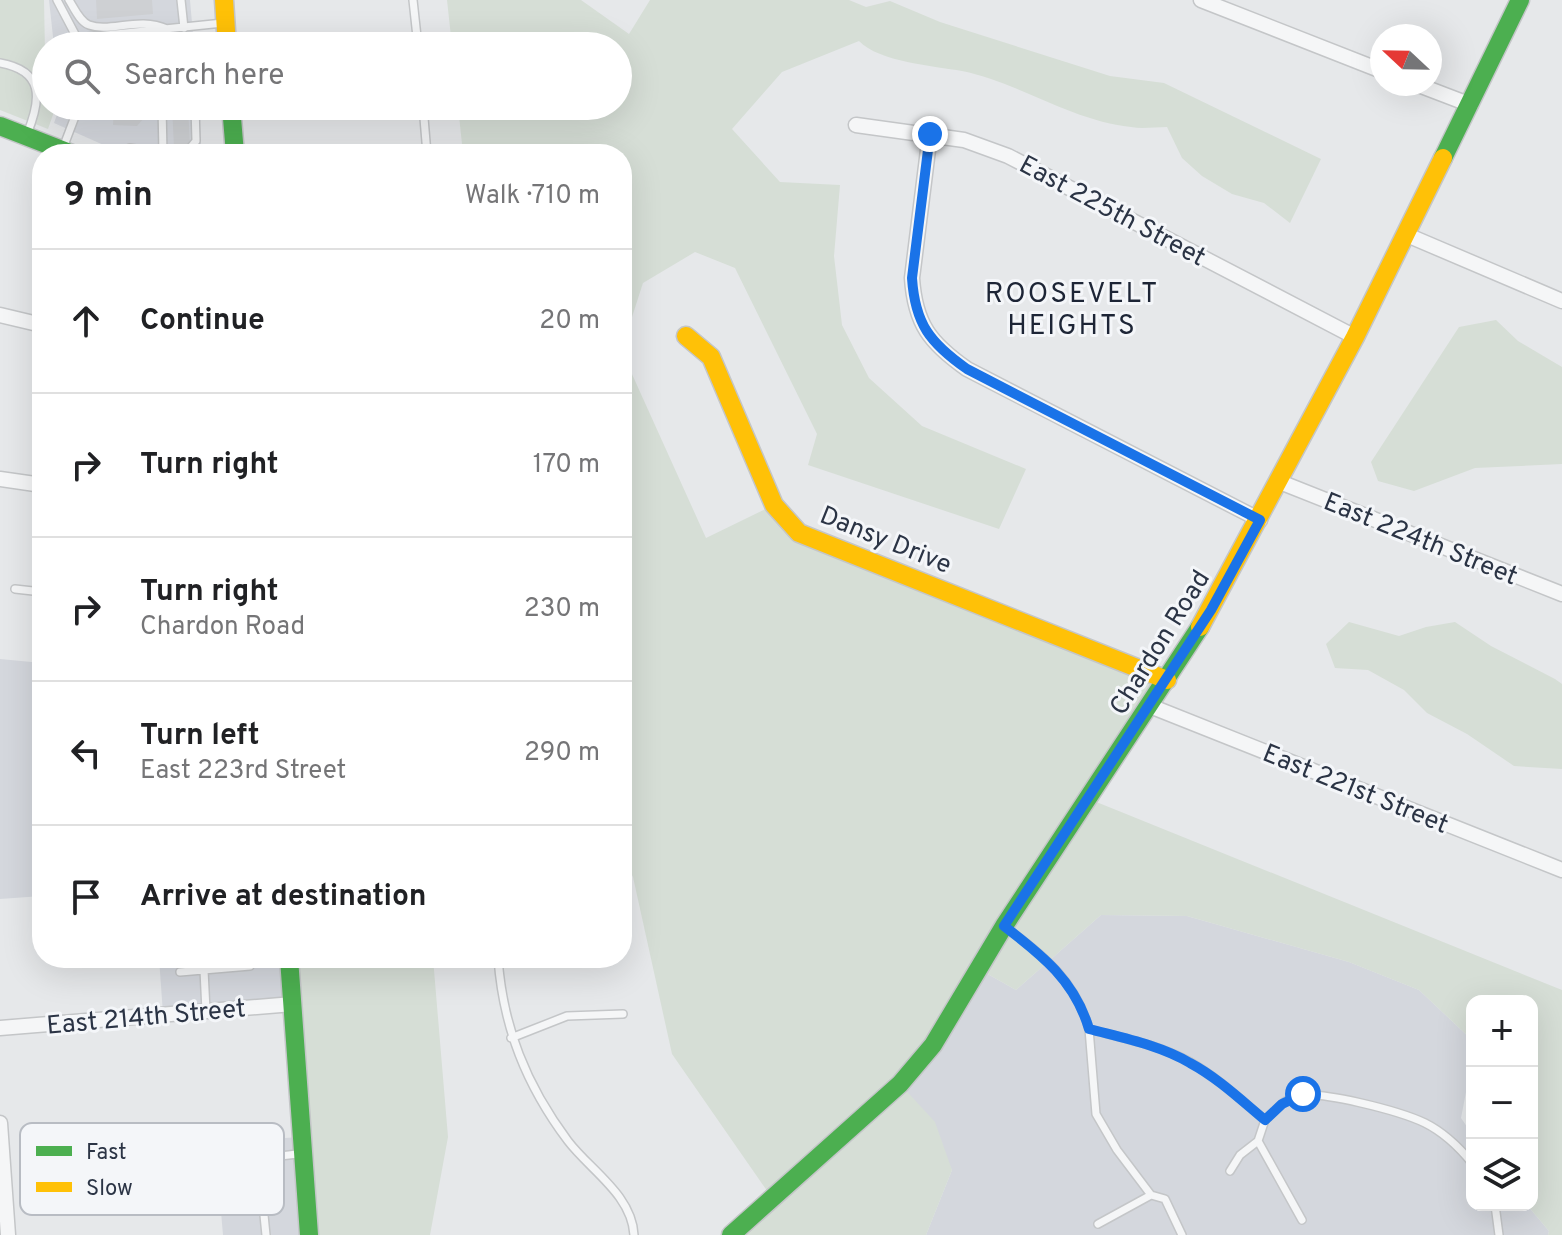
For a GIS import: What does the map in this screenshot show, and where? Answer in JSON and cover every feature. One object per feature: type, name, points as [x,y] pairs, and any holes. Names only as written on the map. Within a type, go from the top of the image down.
[{"type":"main road","points":[[224,0],[226,32]]},
{"type":"main road","name":"Chardon Road","points":[[731,1235],[920,1063],[1004,926],[1167,680],[1211,610],[1280,482],[1407,235],[1520,0]]},
{"type":"main road","points":[[232,120],[234,144]]},
{"type":"main road","points":[[0,126],[47,144]]},
{"type":"main road","name":"Dansy Drive","points":[[686,336],[711,357],[774,505],[799,533],[1167,680]]},
{"type":"main road","points":[[290,968],[309,1235]]},
{"type":"street","points":[[1201,0],[1370,66]]},
{"type":"street","points":[[1442,94],[1471,105]]},
{"type":"street","name":"East 225th Street","points":[[856,125],[964,140],[1008,156],[1355,337]]},
{"type":"street","points":[[930,134],[912,278],[918,319],[931,339],[967,369],[1260,520]]},
{"type":"street","points":[[1407,235],[1562,301]]},
{"type":"street","points":[[0,315],[32,323]]},
{"type":"street","points":[[0,479],[32,484]]},
{"type":"street","name":"East 224th Street","points":[[1280,482],[1562,594]]},
{"type":"street","name":"East 221st Street","points":[[1150,706],[1562,870]]},
{"type":"street","name":"East 214th Street","points":[[0,1028],[293,1004]]},
{"type":"street","points":[[0,1123],[8,1235]]},
{"type":"lane","points":[[57,0],[74,32]]},
{"type":"lane","points":[[69,0],[75,4],[82,20],[91,26],[153,23],[169,30]]},
{"type":"lane","points":[[181,0],[184,28]]},
{"type":"lane","points":[[413,0],[416,32]]},
{"type":"lane","points":[[148,32],[225,23]]},
{"type":"lane","points":[[0,63],[15,67],[32,81]]},
{"type":"lane","points":[[27,136],[33,120]]},
{"type":"lane","points":[[69,144],[75,120]]},
{"type":"lane","points":[[162,120],[163,144]]},
{"type":"lane","points":[[194,144],[195,120]]},
{"type":"lane","points":[[424,120],[426,144]]},
{"type":"lane","points":[[15,589],[32,591]]},
{"type":"lane","points":[[1004,926],[1042,954],[1077,998],[1089,1029],[1096,1114],[1117,1150],[1151,1195],[1165,1199],[1182,1235]]},
{"type":"lane","points":[[180,972],[227,968]]},
{"type":"lane","points":[[499,968],[511,1038],[547,1110],[569,1142],[626,1206],[634,1225],[634,1235]]},
{"type":"lane","points":[[204,970],[206,1011]]},
{"type":"lane","points":[[511,1038],[567,1016],[623,1014]]},
{"type":"lane","points":[[1089,1029],[1164,1050],[1190,1063],[1214,1078],[1265,1120]]},
{"type":"lane","points":[[1230,1171],[1248,1147],[1258,1141],[1265,1120],[1291,1097],[1317,1095],[1391,1111],[1427,1124],[1466,1157]]},
{"type":"lane","points":[[1258,1141],[1302,1220]]},
{"type":"lane","points":[[284,1156],[304,1153]]},
{"type":"lane","points":[[1098,1224],[1151,1195]]},
{"type":"lane","points":[[1496,1211],[1499,1235]]},
{"type":"lane","points":[[264,1215],[266,1235]]},
{"type":"shaded area","points":[[0,0],[44,0],[45,32],[32,32],[32,120],[51,120],[48,129],[0,110]]},
{"type":"shaded area","points":[[49,0],[190,0],[193,32],[52,32]]},
{"type":"shaded area","points":[[447,0],[581,0],[626,32],[450,32]]},
{"type":"shaded area","points":[[650,0],[849,0],[866,7],[890,1],[940,22],[1110,76],[1164,83],[1321,159],[1290,223],[1264,203],[1232,194],[1202,176],[1182,158],[1167,127],[1135,128],[1109,123],[983,77],[880,54],[859,41],[782,72],[732,129],[780,182],[840,185],[834,256],[842,325],[869,378],[922,426],[1026,469],[999,529],[808,465],[817,434],[735,268],[695,252],[643,283],[632,317],[632,144],[462,144],[459,120],[632,120],[630,32]]},
{"type":"shaded area","points":[[55,120],[199,120],[201,144],[101,144],[54,123]]},
{"type":"shaded area","points":[[1496,320],[1518,341],[1562,367],[1562,464],[1475,468],[1414,491],[1378,481],[1371,462],[1459,327]]},
{"type":"shaded area","points":[[632,374],[706,538],[774,505],[785,519],[1167,680],[1089,799],[1562,990],[1562,1235],[1548,1235],[1549,1231],[1532,1211],[1538,1211],[1538,995],[1466,995],[1466,1034],[1419,990],[1349,962],[1187,916],[1101,915],[1016,990],[977,968],[900,1084],[935,1122],[952,1170],[926,1235],[731,1235],[772,1198],[672,1054],[632,875]]},
{"type":"shaded area","points":[[1349,622],[1399,636],[1455,622],[1491,646],[1555,679],[1562,684],[1562,769],[1514,766],[1467,734],[1427,713],[1404,690],[1368,670],[1335,668],[1326,644]]},
{"type":"shaded area","points":[[0,659],[32,662],[32,897],[0,899]]},
{"type":"shaded area","points":[[1101,915],[1187,916],[1349,962],[1419,990],[1466,1034],[1466,1092],[1461,1118],[1466,1125],[1466,1211],[1532,1211],[1549,1231],[1548,1235],[926,1235],[952,1170],[900,1084],[977,968],[1016,990]]},
{"type":"shaded area","points":[[160,968],[290,968],[293,1004],[163,1014]]},
{"type":"shaded area","points":[[290,968],[434,968],[448,1137],[430,1235],[310,1235]]},
{"type":"shaded area","points":[[302,1137],[309,1235],[223,1235],[221,1215],[284,1215],[284,1138]]},
{"type":"building","points":[[96,0],[152,0],[153,14],[97,19]]},
{"type":"building","points":[[113,120],[142,120],[137,126],[113,125]]},
{"type":"building","points":[[173,120],[189,120],[190,144],[174,144]]},
{"type":"traffic: fast","points":[[1443,158],[1520,0]]},
{"type":"traffic: fast","points":[[232,120],[234,144]]},
{"type":"traffic: fast","points":[[0,126],[46,144]]},
{"type":"traffic: fast","points":[[731,1235],[900,1084],[933,1045],[1004,926],[1200,627]]},
{"type":"traffic: fast","points":[[290,968],[309,1235]]},
{"type":"traffic: slow","points":[[224,0],[226,32]]},
{"type":"traffic: slow","points":[[1200,627],[1355,337],[1443,158]]},
{"type":"traffic: slow","points":[[686,336],[711,357],[774,505],[799,533],[1167,680]]},
{"type":"district","name":"ROOSEVELT HEIGHTS","points":[[1072,308]]},
{"type":"route","points":[[930,134],[912,278],[918,319],[931,339],[967,369],[1260,520],[1211,610],[1167,680],[1004,926],[1042,954],[1063,977],[1084,1012],[1089,1029],[1164,1050],[1190,1063],[1214,1078],[1265,1120],[1291,1097],[1303,1094]]}]
